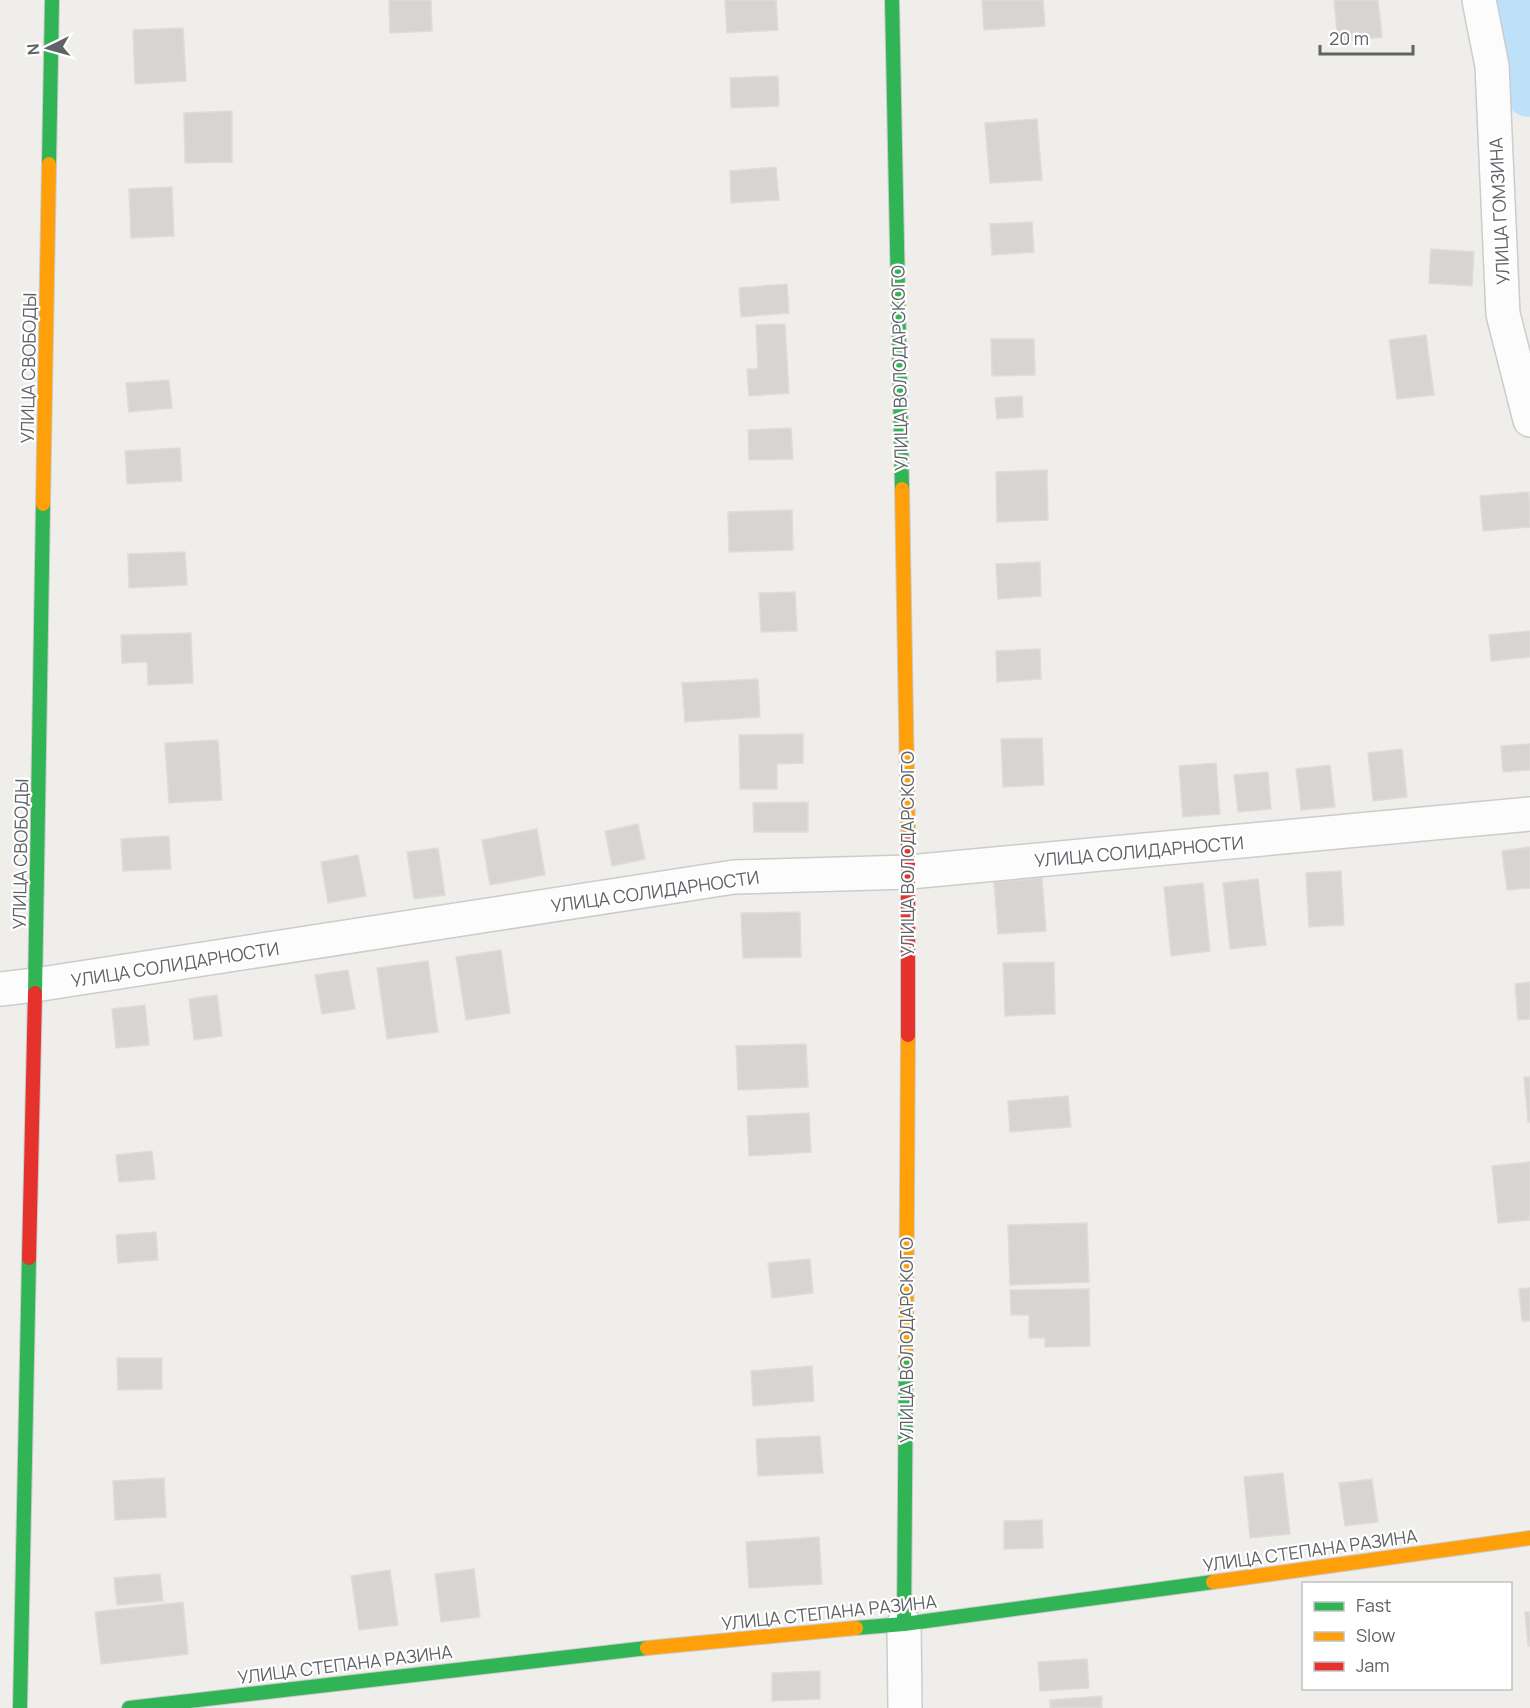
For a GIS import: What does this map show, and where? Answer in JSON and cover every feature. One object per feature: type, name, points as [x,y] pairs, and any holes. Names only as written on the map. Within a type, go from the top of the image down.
[{"type":"main road","name":"УЛИЦА СВОБОДЫ","points":[[20,1708],[52,0]]},
{"type":"main road","name":"УЛИЦА ВОЛОДАРСКОГО","points":[[892,0],[909,872],[904,1624]]},
{"type":"main road","name":"УЛИЦА СТЕПАНА РАЗИНА","points":[[129,1708],[609,1651],[904,1624],[1530,1538]]},
{"type":"street","name":"УЛИЦА ГОМЗИНА","points":[[1479,0],[1492,66],[1503,314],[1530,420]]},
{"type":"street","name":"УЛИЦА СОЛИДАРНОСТИ","points":[[0,988],[35,985],[734,877],[909,872],[1530,814]]},
{"type":"street","name":"УЛИЦА ВОЛОДАРСКОГО","points":[[904,1624],[905,1708]]},
{"type":"building","points":[[389,0],[431,0],[432,31],[390,33]]},
{"type":"building","points":[[725,0],[776,0],[778,30],[727,33]]},
{"type":"building","points":[[982,0],[1043,0],[1045,26],[984,30]]},
{"type":"building","points":[[1334,0],[1378,0],[1382,37],[1338,42]]},
{"type":"building","points":[[183,28],[186,81],[135,84],[133,30]]},
{"type":"building","points":[[778,76],[779,106],[731,108],[730,78]]},
{"type":"building","points":[[232,111],[232,162],[185,163],[184,113]]},
{"type":"building","points":[[1037,119],[1042,180],[990,183],[985,123]]},
{"type":"building","points":[[776,167],[779,200],[731,203],[730,171]]},
{"type":"building","points":[[172,187],[174,236],[131,238],[129,189]]},
{"type":"building","points":[[1032,222],[1034,252],[992,255],[990,224]]},
{"type":"building","points":[[1431,249],[1474,252],[1472,286],[1429,283]]},
{"type":"building","points":[[787,284],[789,313],[741,317],[739,288]]},
{"type":"building","points":[[785,324],[789,393],[749,396],[747,369],[758,369],[756,325]]},
{"type":"building","points":[[1426,335],[1434,395],[1397,399],[1389,340]]},
{"type":"building","points":[[991,339],[1034,339],[1035,375],[992,376]]},
{"type":"building","points":[[169,380],[172,408],[129,412],[126,383]]},
{"type":"building","points":[[1022,396],[1023,417],[997,419],[995,398]]},
{"type":"building","points":[[791,428],[793,459],[749,460],[748,430]]},
{"type":"building","points":[[180,448],[182,481],[127,484],[125,451]]},
{"type":"building","points":[[1047,470],[1048,520],[997,522],[996,472]]},
{"type":"building","points":[[1529,492],[1530,527],[1483,531],[1480,496]]},
{"type":"building","points":[[792,510],[793,550],[729,552],[728,512]]},
{"type":"building","points":[[185,552],[187,585],[129,588],[128,554]]},
{"type":"building","points":[[1040,562],[1041,596],[998,599],[996,564]]},
{"type":"building","points":[[795,592],[797,631],[761,632],[759,593]]},
{"type":"building","points":[[1530,631],[1530,657],[1491,661],[1489,635]]},
{"type":"building","points":[[191,633],[193,683],[148,685],[147,662],[122,663],[121,635]]},
{"type":"building","points":[[1040,649],[1041,679],[997,682],[996,651]]},
{"type":"building","points":[[758,679],[760,717],[685,722],[682,683]]},
{"type":"building","points":[[803,734],[803,763],[777,764],[777,789],[740,789],[739,735]]},
{"type":"building","points":[[1042,738],[1044,785],[1003,787],[1001,739]]},
{"type":"building","points":[[218,740],[222,800],[169,803],[165,743]]},
{"type":"building","points":[[1530,744],[1530,770],[1503,772],[1501,746]]},
{"type":"building","points":[[1402,749],[1407,797],[1373,801],[1368,753]]},
{"type":"building","points":[[1216,763],[1220,814],[1183,817],[1179,766]]},
{"type":"building","points":[[1330,765],[1335,807],[1301,810],[1296,769]]},
{"type":"building","points":[[1268,772],[1271,809],[1238,812],[1234,775]]},
{"type":"building","points":[[808,802],[808,832],[754,832],[753,803]]},
{"type":"building","points":[[638,824],[645,859],[612,866],[605,831]]},
{"type":"building","points":[[537,829],[545,875],[490,885],[482,840]]},
{"type":"building","points":[[169,836],[171,869],[123,871],[121,839]]},
{"type":"building","points":[[1530,847],[1530,888],[1507,890],[1502,851]]},
{"type":"building","points":[[438,848],[445,895],[414,899],[407,852]]},
{"type":"building","points":[[358,855],[366,896],[328,903],[321,862]]},
{"type":"building","points":[[1341,871],[1344,925],[1309,927],[1306,873]]},
{"type":"building","points":[[1042,878],[1046,931],[998,934],[994,882]]},
{"type":"building","points":[[1258,879],[1266,945],[1230,949],[1223,883]]},
{"type":"building","points":[[1203,883],[1210,951],[1171,956],[1164,887]]},
{"type":"building","points":[[800,912],[801,957],[743,958],[741,913]]},
{"type":"building","points":[[501,950],[510,1013],[466,1020],[456,957]]},
{"type":"building","points":[[428,961],[438,1032],[387,1039],[377,968]]},
{"type":"building","points":[[1054,962],[1055,1014],[1005,1016],[1003,963]]},
{"type":"building","points":[[348,970],[355,1009],[322,1014],[315,975]]},
{"type":"building","points":[[1530,982],[1530,1019],[1518,1020],[1515,984]]},
{"type":"building","points":[[217,995],[222,1036],[194,1040],[189,999]]},
{"type":"building","points":[[145,1005],[149,1045],[116,1048],[112,1009]]},
{"type":"building","points":[[806,1044],[808,1087],[738,1090],[736,1046]]},
{"type":"building","points":[[1524,1077],[1530,1077],[1530,1122],[1528,1122]]},
{"type":"building","points":[[1068,1096],[1071,1127],[1010,1132],[1008,1101]]},
{"type":"building","points":[[809,1113],[811,1152],[749,1156],[747,1116]]},
{"type":"building","points":[[152,1151],[155,1179],[119,1182],[116,1155]]},
{"type":"building","points":[[1530,1162],[1530,1220],[1498,1223],[1492,1166]]},
{"type":"building","points":[[1087,1223],[1089,1282],[1010,1285],[1008,1225]]},
{"type":"building","points":[[156,1232],[158,1260],[118,1263],[116,1235]]},
{"type":"building","points":[[810,1259],[813,1293],[772,1298],[768,1263]]},
{"type":"building","points":[[1530,1288],[1530,1321],[1522,1321],[1519,1289]]},
{"type":"building","points":[[1089,1289],[1090,1346],[1045,1347],[1045,1338],[1029,1338],[1029,1315],[1011,1315],[1010,1290]]},
{"type":"building","points":[[117,1358],[162,1358],[162,1389],[118,1390]]},
{"type":"building","points":[[812,1366],[814,1401],[753,1406],[751,1371]]},
{"type":"building","points":[[820,1436],[823,1473],[758,1476],[756,1439]]},
{"type":"building","points":[[1283,1473],[1290,1534],[1250,1538],[1244,1477]]},
{"type":"building","points":[[164,1478],[166,1517],[115,1520],[113,1481]]},
{"type":"building","points":[[1372,1479],[1378,1522],[1345,1526],[1339,1483]]},
{"type":"building","points":[[1042,1520],[1043,1548],[1004,1549],[1004,1521]]},
{"type":"building","points":[[819,1537],[822,1584],[749,1588],[746,1542]]},
{"type":"building","points":[[474,1569],[480,1617],[441,1622],[435,1574]]},
{"type":"building","points":[[390,1570],[398,1625],[359,1630],[351,1576]]},
{"type":"building","points":[[160,1574],[163,1601],[117,1605],[114,1578]]},
{"type":"building","points":[[183,1602],[188,1654],[101,1664],[95,1612]]},
{"type":"building","points":[[1525,1612],[1530,1612],[1530,1646],[1528,1646]]},
{"type":"building","points":[[1087,1659],[1089,1688],[1040,1691],[1038,1662]]},
{"type":"building","points":[[820,1671],[820,1699],[772,1701],[772,1673]]},
{"type":"building","points":[[1102,1696],[1102,1708],[1050,1708],[1050,1700]]},
{"type":"waterway","points":[[1517,0],[1530,89]]},
{"type":"traffic: fast","points":[[49,164],[52,0]]},
{"type":"traffic: fast","points":[[892,0],[902,489]]},
{"type":"traffic: fast","points":[[35,993],[43,504]]},
{"type":"traffic: fast","points":[[20,1708],[29,1258]]},
{"type":"traffic: fast","points":[[904,1624],[906,1354]]},
{"type":"traffic: fast","points":[[856,1628],[904,1624],[1213,1582]]},
{"type":"traffic: fast","points":[[129,1708],[647,1648]]},
{"type":"traffic: slow","points":[[43,504],[49,164]]},
{"type":"traffic: slow","points":[[902,489],[908,836]]},
{"type":"traffic: slow","points":[[906,1354],[908,1035]]},
{"type":"traffic: slow","points":[[1213,1582],[1530,1538]]},
{"type":"traffic: slow","points":[[647,1648],[856,1628]]},
{"type":"traffic: jam","points":[[908,836],[908,1035]]},
{"type":"traffic: jam","points":[[29,1258],[35,993]]}]
